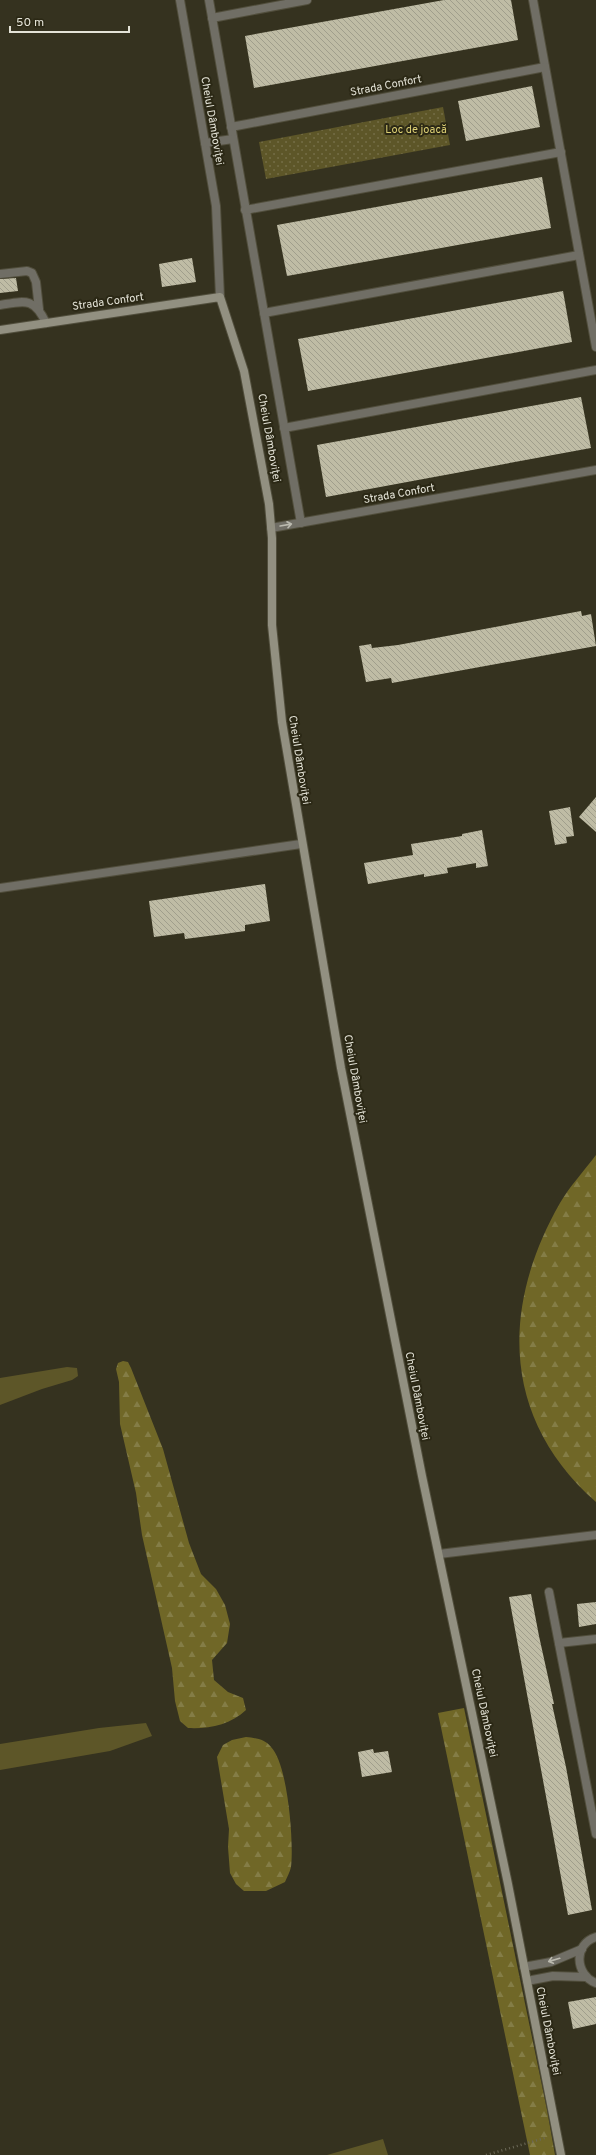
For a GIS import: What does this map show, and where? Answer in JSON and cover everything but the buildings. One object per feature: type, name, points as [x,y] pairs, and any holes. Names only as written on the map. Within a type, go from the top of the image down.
[{"type":"street","name":"Cheiul Dâmboviței","points":[[180,0],[217,216],[220,297],[237,345],[251,401],[269,504],[271,528],[270,604],[273,651],[282,722],[301,844],[361,1175],[527,1981],[561,2155]]},
{"type":"street","points":[[209,0],[301,523]]},
{"type":"street","points":[[212,18],[307,0]]},
{"type":"street","points":[[533,0],[596,347]]},
{"type":"street","name":"Strada Confort","points":[[231,127],[545,67]]},
{"type":"street","points":[[205,143],[233,138]]},
{"type":"street","points":[[245,210],[561,152]]},
{"type":"street","points":[[264,313],[579,255]]},
{"type":"street","points":[[0,274],[27,271],[32,272],[36,282],[39,309],[46,323]]},
{"type":"street","name":"Strada Confort","points":[[0,330],[220,297]]},
{"type":"street","points":[[0,305],[25,302],[32,303],[39,309]]},
{"type":"street","points":[[284,428],[596,370]]},
{"type":"street","name":"Strada Confort","points":[[271,528],[596,470]]},
{"type":"street","points":[[0,888],[301,844]]},
{"type":"street","points":[[439,1554],[596,1535]]},
{"type":"street","points":[[549,1592],[596,1834]]},
{"type":"street","points":[[559,1643],[596,1640]]},
{"type":"street","points":[[585,1977],[579,1963],[582,1949],[586,1942],[596,1937]]},
{"type":"street","points":[[524,1967],[551,1962],[582,1949]]},
{"type":"street","points":[[527,1981],[553,1976],[585,1977],[596,1983]]},
{"type":"path","points":[[486,2155],[557,2135]]},
{"type":"green space","name":"Loc de joacă","points":[[443,107],[450,145],[266,179],[259,142]]},
{"type":"green space","points":[[596,1155],[596,1502],[565,1470],[542,1435],[527,1399],[520,1361],[520,1322],[527,1282],[540,1243],[560,1203]]},
{"type":"green space","points":[[123,1361],[128,1362],[131,1368],[163,1449],[189,1543],[201,1574],[216,1589],[225,1605],[230,1624],[227,1643],[212,1660],[214,1680],[228,1692],[243,1698],[246,1710],[226,1723],[219,1725],[204,1728],[188,1728],[180,1721],[175,1701],[172,1668],[142,1535],[136,1493],[120,1424],[119,1382],[116,1369],[118,1363]]},
{"type":"green space","points":[[67,1367],[77,1368],[78,1376],[72,1380],[42,1389],[0,1405],[0,1378]]},
{"type":"green space","points":[[464,1708],[555,2155],[530,2155],[438,1713]]},
{"type":"green space","points":[[146,1723],[152,1736],[110,1751],[0,1770],[0,1744],[99,1728]]},
{"type":"green space","points":[[246,1737],[256,1738],[269,1744],[277,1756],[286,1786],[292,1841],[291,1869],[285,1882],[266,1891],[244,1891],[236,1884],[230,1873],[228,1847],[229,1829],[217,1757],[223,1745],[232,1740]]},
{"type":"green space","points":[[383,2139],[388,2155],[327,2155]]}]
